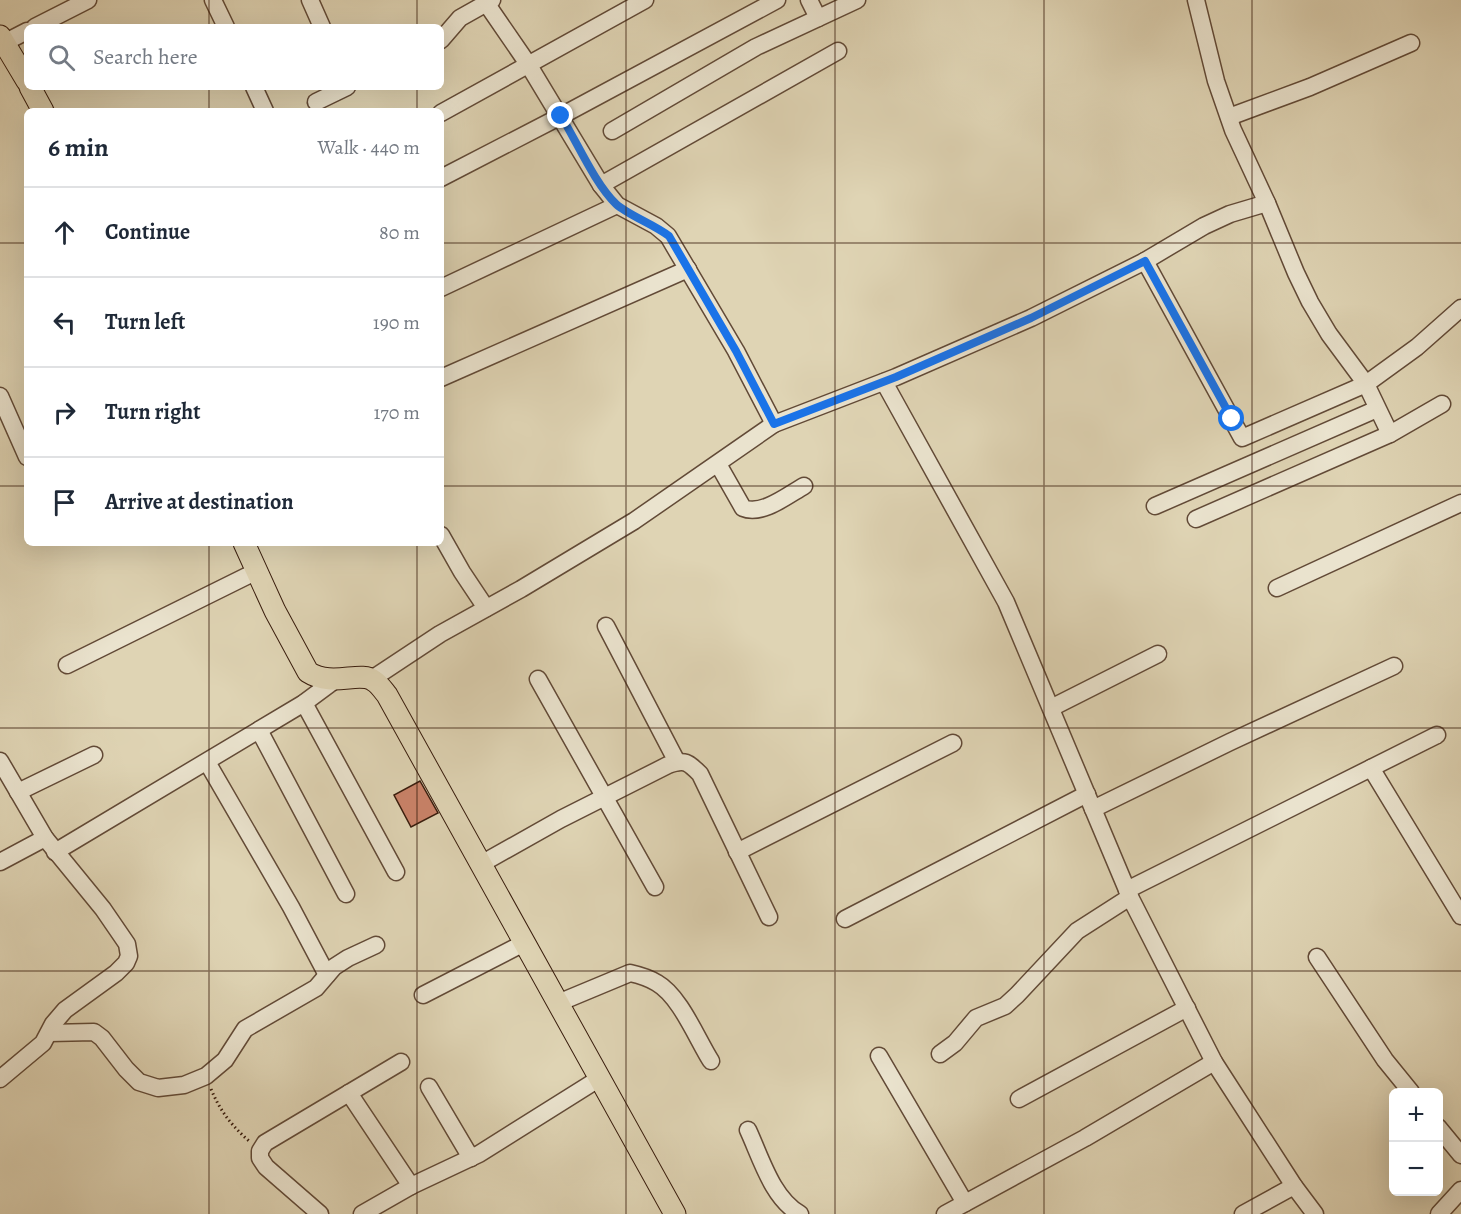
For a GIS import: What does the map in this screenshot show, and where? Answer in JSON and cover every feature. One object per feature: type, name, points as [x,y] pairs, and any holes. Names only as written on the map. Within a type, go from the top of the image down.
[{"type":"main road","points":[[1,41],[24,76]]},
{"type":"main road","points":[[32,90],[41,108]]},
{"type":"main road","points":[[245,546],[275,611],[308,672],[318,678],[335,680],[360,677],[372,679],[387,695],[675,1214]]},
{"type":"street","points":[[41,24],[88,0]]},
{"type":"street","points":[[213,0],[225,24]]},
{"type":"street","points":[[310,0],[321,24]]},
{"type":"street","points":[[444,111],[645,0]]},
{"type":"street","points":[[444,176],[777,0]]},
{"type":"street","points":[[809,0],[818,18]]},
{"type":"street","points":[[612,131],[756,47],[857,0]]},
{"type":"street","points":[[1196,0],[1216,81],[1229,117],[1310,302],[1346,360],[1366,384],[1390,434]]},
{"type":"street","points":[[444,37],[460,18],[487,1],[561,116],[601,185],[617,205],[656,226],[669,236],[736,351],[774,424]]},
{"type":"street","points":[[1,41],[24,32]]},
{"type":"street","points":[[1229,117],[1310,87],[1411,43]]},
{"type":"street","points":[[601,185],[838,51]]},
{"type":"street","points":[[255,90],[264,108]]},
{"type":"street","points":[[316,102],[341,90]]},
{"type":"street","points":[[372,679],[440,634],[634,521],[774,424],[884,382],[1031,318],[1145,261],[1204,226],[1230,214],[1267,203]]},
{"type":"street","points":[[444,287],[617,205]]},
{"type":"street","points":[[1145,261],[1242,438],[1366,384],[1417,347],[1461,308]]},
{"type":"street","points":[[444,377],[688,269]]},
{"type":"street","points":[[884,382],[1006,602],[1129,893],[1214,1062],[1294,1186],[1315,1214]]},
{"type":"street","points":[[0,396],[24,450]]},
{"type":"street","points":[[1196,519],[1390,434],[1442,404]]},
{"type":"street","points":[[1155,506],[1377,409]]},
{"type":"street","points":[[718,464],[743,508],[751,511],[767,506],[804,486]]},
{"type":"street","points":[[1277,588],[1461,503]]},
{"type":"street","points":[[444,540],[486,608]]},
{"type":"street","points":[[67,666],[257,571]]},
{"type":"street","points":[[606,626],[677,762]]},
{"type":"street","points":[[1050,708],[1158,654]]},
{"type":"street","points":[[845,919],[1090,801],[1230,742],[1394,666]]},
{"type":"street","points":[[538,679],[654,887]]},
{"type":"street","points":[[55,852],[304,703],[335,680]]},
{"type":"street","points":[[304,703],[396,872]]},
{"type":"street","points":[[259,730],[346,894]]},
{"type":"street","points":[[940,1054],[955,1043],[976,1018],[1005,1006],[1077,931],[1129,893],[1437,735]]},
{"type":"street","points":[[738,852],[953,743]]},
{"type":"street","points":[[18,792],[94,755]]},
{"type":"street","points":[[0,761],[45,838],[103,909],[127,944],[129,956],[126,963],[116,973],[65,1010],[43,1044],[0,1079]]},
{"type":"street","points":[[207,762],[291,907],[327,975]]},
{"type":"street","points":[[481,864],[604,797],[677,762],[688,763],[700,774],[769,917]]},
{"type":"street","points":[[1371,768],[1461,916]]},
{"type":"street","points":[[0,862],[45,838]]},
{"type":"street","points":[[423,995],[524,943]]},
{"type":"street","points":[[49,1033],[94,1032],[102,1038],[139,1082],[158,1088],[184,1085],[206,1076],[225,1060],[245,1029],[315,988],[334,967],[348,958],[376,945]]},
{"type":"street","points":[[1317,957],[1384,1060],[1408,1088]]},
{"type":"street","points":[[558,1003],[630,973],[641,976],[658,983],[674,998],[711,1061]]},
{"type":"street","points":[[1018,1099],[1187,1008]]},
{"type":"street","points":[[879,1056],[953,1211],[1085,1138],[1214,1062]]},
{"type":"street","points":[[320,1214],[266,1167],[260,1158],[260,1151],[265,1143],[401,1062]]},
{"type":"street","points":[[362,1214],[411,1186],[471,1158],[600,1078]]},
{"type":"street","points":[[429,1087],[471,1158]]},
{"type":"street","points":[[349,1093],[411,1186]]},
{"type":"street","points":[[748,1130],[776,1189],[791,1209],[800,1214]]},
{"type":"street","points":[[1443,1133],[1461,1155]]},
{"type":"street","points":[[1243,1214],[1294,1186]]},
{"type":"street","points":[[1439,1214],[1461,1190]]},
{"type":"path","points":[[206,1076],[217,1105],[229,1122],[260,1151]]},
{"type":"building","points":[[420,781],[438,813],[411,827],[394,795]]},
{"type":"route","points":[[561,116],[601,185],[617,205],[656,226],[669,236],[736,351],[774,424],[896,377],[1031,318],[1145,261],[1232,419]]}]
